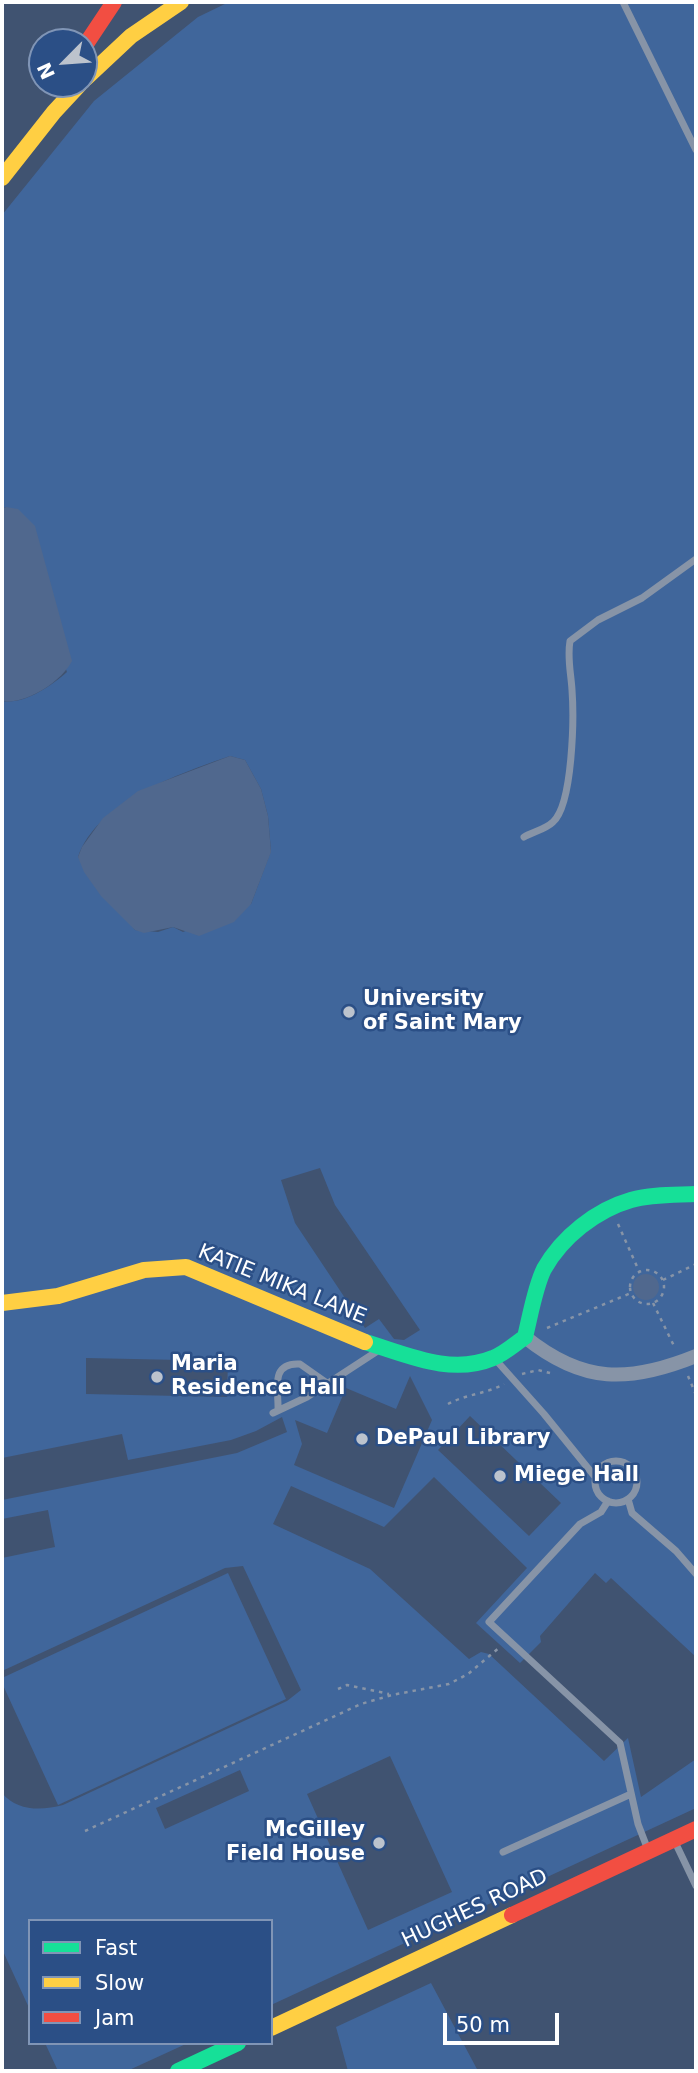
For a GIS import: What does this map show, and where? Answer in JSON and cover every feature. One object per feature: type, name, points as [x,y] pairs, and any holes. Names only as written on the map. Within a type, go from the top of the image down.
[{"type":"main road","points":[[97,28],[114,2]]},
{"type":"main road","points":[[98,67],[131,36],[181,2]]},
{"type":"main road","points":[[64,102],[65,98]]},
{"type":"main road","points":[[2,178],[68,98]]},
{"type":"main road","points":[[494,1358],[525,1337],[543,1271],[564,1241],[610,1208],[631,1200],[696,1194]]},
{"type":"main road","name":"KATIE MIKA LANE","points":[[2,1303],[33,1301],[73,1292],[150,1267],[186,1267],[353,1338],[445,1366],[471,1364],[494,1358]]},
{"type":"main road","name":"HUGHES ROAD","points":[[273,2027],[696,1829]]},
{"type":"main road","points":[[178,2071],[234,2045]]},
{"type":"street","points":[[525,1337],[564,1364],[593,1373],[636,1374],[696,1356]]},
{"type":"lane","points":[[623,2],[696,150]]},
{"type":"lane","points":[[524,836],[554,821],[563,806],[571,761],[570,641],[598,620],[642,598],[696,559]]},
{"type":"lane","points":[[327,1383],[300,1364],[292,1363],[286,1366],[281,1371],[276,1386],[276,1412],[307,1396],[327,1383],[382,1347]]},
{"type":"lane","points":[[494,1358],[596,1478]]},
{"type":"lane","points":[[615,1461],[628,1464],[633,1469],[637,1482],[628,1499],[622,1502],[608,1501],[598,1492],[598,1472],[608,1463],[615,1461]]},
{"type":"lane","points":[[628,1499],[632,1513],[676,1551],[696,1574]]},
{"type":"lane","points":[[608,1501],[601,1512],[580,1524],[489,1622],[620,1743],[638,1824],[649,1851]]},
{"type":"lane","points":[[503,1852],[631,1794]]},
{"type":"lane","points":[[674,1839],[696,1886]]},
{"type":"path","points":[[610,1208],[639,1271]]},
{"type":"path","points":[[663,1280],[696,1264]]},
{"type":"path","points":[[639,1271],[656,1271],[663,1280],[662,1296],[653,1303],[638,1301],[631,1293],[631,1278],[639,1271]]},
{"type":"path","points":[[525,1337],[631,1293]]},
{"type":"path","points":[[85,1831],[361,1704],[449,1684],[486,1661],[507,1639]]},
{"type":"path","points":[[338,1689],[347,1685],[392,1695]]},
{"type":"shaded area","name":"University of Saint Mary","points":[[229,2],[696,2],[696,1657],[611,1578],[606,1583],[595,1573],[540,1636],[541,1642],[520,1663],[476,1623],[527,1568],[434,1477],[384,1527],[291,1486],[273,1524],[370,1569],[469,1659],[481,1652],[489,1654],[604,1761],[628,1738],[641,1797],[696,1759],[696,1808],[273,2004],[273,1919],[28,1919],[28,2006],[2,1949],[2,1793],[15,1803],[30,1808],[63,1805],[287,1701],[301,1690],[243,1566],[225,1568],[2,1671],[2,1558],[55,1547],[48,1510],[2,1519],[2,1500],[237,1453],[287,1432],[282,1417],[231,1440],[128,1460],[122,1434],[2,1458],[2,701],[28,697],[67,672],[6,507],[2,509],[2,215],[94,101],[198,17]],"holes":[[[230,756],[245,760],[261,789],[268,816],[271,851],[251,904],[183,932],[173,927],[158,932],[135,930],[78,857],[88,838],[102,821],[121,806],[164,781]],[[320,1168],[335,1205],[420,1330],[404,1340],[394,1339],[379,1319],[365,1328],[295,1223],[281,1180]],[[86,1358],[228,1361],[227,1397],[86,1394]],[[410,1376],[432,1420],[394,1508],[294,1465],[302,1444],[295,1420],[327,1433],[346,1388],[396,1409]],[[470,1416],[561,1503],[529,1536],[438,1450]],[[390,1756],[452,1892],[368,1930],[307,1794]],[[240,1770],[249,1791],[165,1829],[156,1808]]]},
{"type":"shaded area","points":[[2,509],[18,509],[35,526],[72,661],[52,684],[32,695],[11,701],[2,701]]},
{"type":"shaded area","points":[[230,756],[245,760],[261,789],[268,816],[271,852],[251,904],[234,922],[199,936],[173,927],[144,933],[135,930],[101,896],[84,872],[78,857],[82,847],[103,818],[138,791]]},
{"type":"shaded area","points":[[646,1274],[655,1278],[659,1287],[655,1296],[646,1300],[637,1296],[633,1287],[637,1278]]},
{"type":"shaded area","points":[[228,1573],[286,1699],[58,1805],[2,1678]]},
{"type":"shaded area","points":[[431,1983],[478,2071],[348,2071],[336,2027]]},
{"type":"shaded area","points":[[46,2045],[184,2045],[127,2071],[58,2071]]},
{"type":"traffic: fast","points":[[365,1342],[444,1364],[477,1363],[497,1356],[525,1337],[535,1293],[544,1269],[560,1246],[581,1226],[605,1210],[631,1200],[696,1194]]},
{"type":"traffic: fast","points":[[178,2071],[234,2045]]},
{"type":"traffic: slow","points":[[98,67],[131,36],[181,2]]},
{"type":"traffic: slow","points":[[2,178],[67,98]]},
{"type":"traffic: slow","points":[[2,1303],[58,1296],[144,1270],[186,1267],[365,1342]]},
{"type":"traffic: slow","points":[[273,2027],[512,1915]]},
{"type":"traffic: jam","points":[[97,28],[114,2]]},
{"type":"traffic: jam","points":[[512,1915],[696,1829]]},
{"type":"place","name":"University of Saint Mary","points":[[349,1012]]},
{"type":"place","name":"Maria Residence Hall","points":[[157,1377]]},
{"type":"place","name":"DePaul Library","points":[[362,1439]]},
{"type":"place","name":"Miege Hall","points":[[500,1476]]},
{"type":"place","name":"McGilley Field House","points":[[379,1843]]}]
